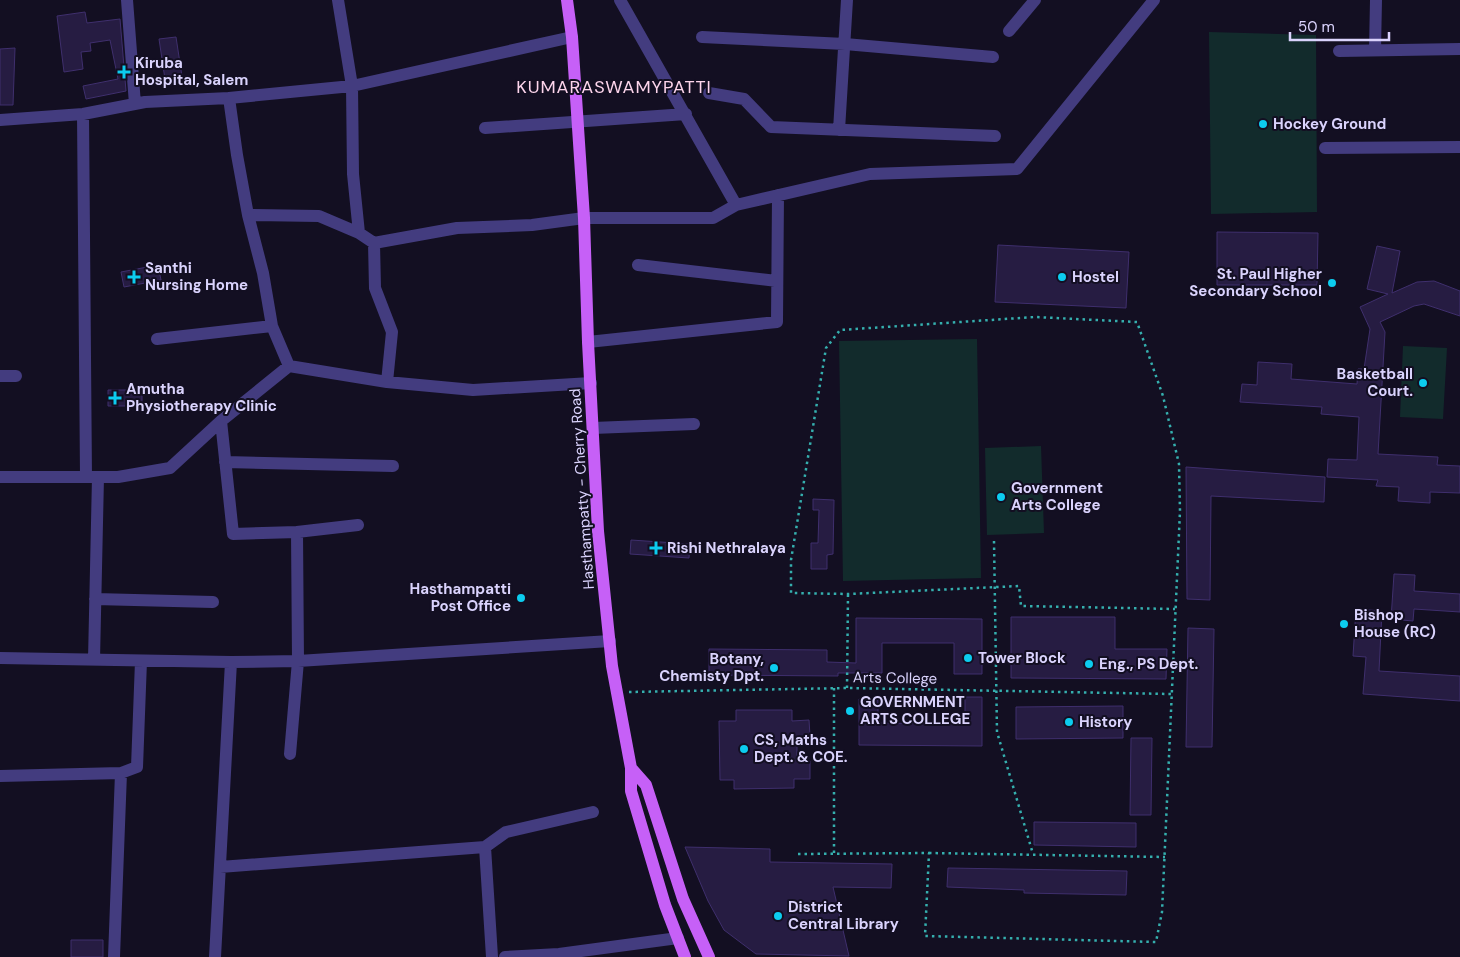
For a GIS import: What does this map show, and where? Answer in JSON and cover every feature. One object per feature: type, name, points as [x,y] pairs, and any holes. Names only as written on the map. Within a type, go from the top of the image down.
[{"type":"main road","name":"Hasthampatty - Cherry Road","points":[[567,0],[572,37],[584,218],[588,342],[598,531],[610,642],[634,801],[665,905],[685,957]]},
{"type":"main road","points":[[630,768],[646,785],[683,899],[709,957]]},
{"type":"street","points":[[127,0],[135,104]]},
{"type":"street","points":[[338,0],[352,86],[353,174],[359,233]]},
{"type":"street","points":[[620,0],[736,205]]},
{"type":"street","points":[[840,130],[847,0]]},
{"type":"street","points":[[1009,31],[1035,0]]},
{"type":"street","points":[[248,215],[319,216],[359,233],[374,243],[456,228],[532,225],[584,218],[713,218],[736,205],[870,174],[1017,169],[1154,0]]},
{"type":"street","points":[[1375,50],[1376,0]]},
{"type":"street","points":[[0,120],[83,114],[135,104],[229,98],[352,86],[572,37]]},
{"type":"street","points":[[702,37],[845,44],[993,56]]},
{"type":"street","points":[[1339,51],[1460,49]]},
{"type":"street","points":[[709,93],[744,99],[771,127],[995,136]]},
{"type":"street","points":[[229,98],[248,215],[263,273],[272,326],[289,366]]},
{"type":"street","points":[[83,114],[92,477],[94,660]]},
{"type":"street","points":[[485,128],[686,114]]},
{"type":"street","points":[[1324,148],[1460,148]]},
{"type":"street","points":[[588,342],[777,322],[778,195]]},
{"type":"street","points":[[374,243],[375,288],[392,332],[387,382]]},
{"type":"street","points":[[638,265],[778,281]]},
{"type":"street","points":[[157,340],[272,326]]},
{"type":"street","points":[[0,477],[118,477],[170,468],[221,421],[289,366],[387,382],[473,390],[591,383]]},
{"type":"street","points":[[0,376],[16,376]]},
{"type":"street","points":[[221,421],[232,534],[297,532],[358,525]]},
{"type":"street","points":[[593,428],[694,424]]},
{"type":"street","points":[[225,462],[393,466]]},
{"type":"street","points":[[290,754],[298,661],[297,532]]},
{"type":"street","points":[[94,599],[213,602]]},
{"type":"street","points":[[0,658],[231,662],[298,661],[610,642]]},
{"type":"street","points":[[0,776],[121,773],[137,766],[142,661]]},
{"type":"street","points":[[215,957],[231,662]]},
{"type":"street","points":[[114,957],[121,773]]},
{"type":"street","points":[[220,867],[485,846],[506,832],[593,812]]},
{"type":"street","points":[[485,846],[492,957]]},
{"type":"street","points":[[505,957],[559,954],[678,938]]},
{"type":"path","points":[[929,852],[925,936],[1156,942],[1162,912],[1165,857],[1180,511],[1179,464],[1163,396],[1138,322],[1035,317],[840,330],[826,348],[791,560],[791,593],[848,594],[1019,586],[1021,606],[1175,610]]},
{"type":"path","points":[[994,542],[998,732],[1033,854]]},
{"type":"path","points":[[847,688],[848,594]]},
{"type":"path","points":[[834,688],[834,854]]},
{"type":"path","name":"Arts College","points":[[618,692],[847,688],[1172,694]]},
{"type":"path","points":[[798,854],[929,852],[1165,857]]},
{"type":"green space","name":"Hockey Ground","points":[[1209,32],[1316,35],[1317,212],[1211,214]]},
{"type":"green space","points":[[977,339],[981,578],[843,581],[839,341]]},
{"type":"green space","name":"Basketball Court.","points":[[1403,346],[1447,348],[1443,419],[1400,417]]},
{"type":"green space","points":[[1041,446],[1044,533],[987,535],[985,448]]},
{"type":"building","points":[[85,12],[87,23],[120,19],[126,91],[86,99],[83,86],[118,79],[110,40],[90,43],[91,51],[81,52],[83,69],[64,72],[57,16]]},
{"type":"building","points":[[176,37],[183,83],[166,86],[159,39]]},
{"type":"building","points":[[15,48],[13,105],[0,105],[0,49]]},
{"type":"building","points":[[1217,232],[1318,233],[1317,285],[1217,285]]},
{"type":"building","name":"Hostel","points":[[998,245],[1129,252],[1126,308],[995,302]]},
{"type":"building","points":[[1377,246],[1400,251],[1392,293],[1417,282],[1434,281],[1460,291],[1460,316],[1424,304],[1414,306],[1380,322],[1385,332],[1378,454],[1438,457],[1437,465],[1460,466],[1460,493],[1430,492],[1430,503],[1398,501],[1399,487],[1376,486],[1378,480],[1327,477],[1328,459],[1357,460],[1359,417],[1321,414],[1322,407],[1240,402],[1242,384],[1257,385],[1258,362],[1292,364],[1291,379],[1357,384],[1358,369],[1364,369],[1370,329],[1360,307],[1388,294],[1367,289]]},
{"type":"building","points":[[158,265],[161,280],[124,287],[121,272]]},
{"type":"building","points":[[108,390],[142,390],[142,406],[108,406]]},
{"type":"building","points":[[1186,467],[1325,477],[1324,502],[1211,496],[1210,600],[1187,599]]},
{"type":"building","points":[[813,499],[834,500],[833,554],[827,555],[827,569],[811,569],[811,543],[818,543],[819,510],[813,510]]},
{"type":"building","points":[[631,540],[690,544],[689,558],[630,554]]},
{"type":"building","points":[[1394,574],[1415,575],[1414,591],[1460,594],[1460,612],[1414,609],[1413,621],[1391,619]]},
{"type":"building","points":[[1356,609],[1382,611],[1379,671],[1460,676],[1460,701],[1363,694],[1366,657],[1353,656]]},
{"type":"building","points":[[1011,617],[1115,617],[1115,649],[1167,649],[1166,679],[1011,678]]},
{"type":"building","points":[[856,618],[982,619],[982,674],[954,674],[954,643],[882,643],[882,673],[838,673],[838,676],[709,675],[709,649],[827,650],[827,662],[856,663]]},
{"type":"building","points":[[1188,628],[1214,629],[1212,747],[1186,747]]},
{"type":"building","points":[[965,697],[982,697],[982,746],[859,745],[859,699],[878,700],[878,723],[965,724]]},
{"type":"building","name":"History","points":[[1123,706],[1123,738],[1016,739],[1016,707]]},
{"type":"building","name":"CS, Maths Dept. & COE.","points":[[736,710],[792,710],[792,721],[809,720],[810,736],[797,737],[797,761],[810,761],[810,779],[794,779],[794,788],[734,789],[734,780],[720,780],[719,721],[736,721]]},
{"type":"building","points":[[1131,738],[1152,738],[1151,815],[1130,815]]},
{"type":"building","points":[[1034,822],[1136,823],[1136,847],[1034,845]]},
{"type":"building","name":"District Central Library","points":[[685,847],[770,849],[770,862],[892,864],[891,888],[833,887],[849,956],[756,954],[724,930],[708,901]]},
{"type":"building","points":[[948,868],[1127,871],[1126,895],[1024,893],[1024,890],[947,887]]},
{"type":"building","points":[[71,940],[103,940],[103,957],[71,957]]},
{"type":"place","name":"Kiruba Hospital, Salem","points":[[124,72]]},
{"type":"place","name":"Hockey Ground","points":[[1263,124]]},
{"type":"place","name":"Santhi Nursing Home","points":[[134,277]]},
{"type":"place","name":"Hostel","points":[[1062,277]]},
{"type":"place","name":"St. Paul Higher Secondary School","points":[[1332,283]]},
{"type":"place","name":"Basketball Court.","points":[[1423,383]]},
{"type":"place","name":"Amutha Physiotherapy Clinic","points":[[115,398]]},
{"type":"place","name":"Government Arts College","points":[[1001,497]]},
{"type":"place","name":"Rishi Nethralaya","points":[[656,548]]},
{"type":"place","name":"Hasthampatti Post Office","points":[[521,598]]},
{"type":"place","name":"Bishop House (RC)","points":[[1344,624]]},
{"type":"place","name":"Tower Block","points":[[968,658]]},
{"type":"place","name":"Eng., PS Dept.","points":[[1089,664]]},
{"type":"place","name":"Botany, Chemisty Dpt.","points":[[774,668]]},
{"type":"place","name":"GOVERNMENT ARTS COLLEGE","points":[[850,711]]},
{"type":"place","name":"History","points":[[1069,722]]},
{"type":"place","name":"CS, Maths Dept. & COE.","points":[[744,749]]},
{"type":"place","name":"District Central Library","points":[[778,916]]},
{"type":"district","name":"KUMARASWAMYPATTI","points":[[614,87]]}]
